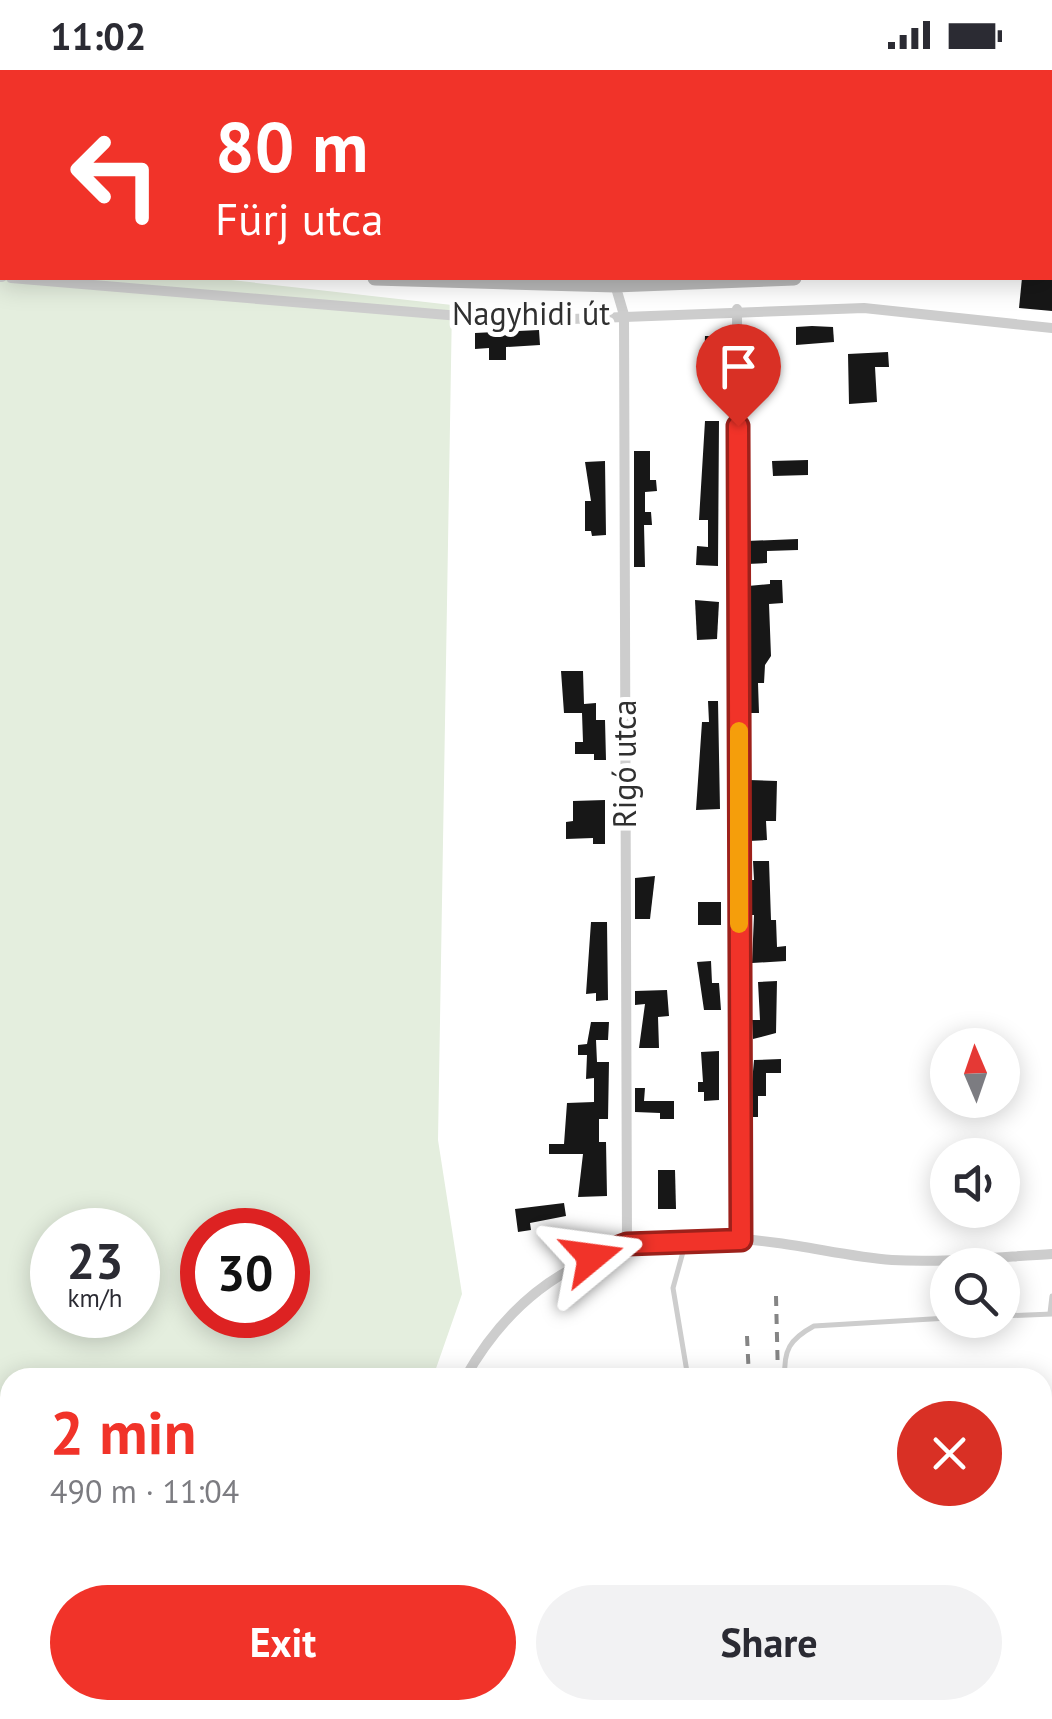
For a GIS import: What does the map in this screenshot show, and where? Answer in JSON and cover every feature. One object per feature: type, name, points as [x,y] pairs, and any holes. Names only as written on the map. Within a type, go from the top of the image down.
[{"type":"street","name":"Nagyhidi út","points":[[35,280],[518,320],[737,309],[864,308],[1052,328]]},
{"type":"street","points":[[534,280],[674,280]]},
{"type":"street","name":"Rigó utca","points":[[614,281],[624,315],[627,1244]]},
{"type":"street","points":[[737,309],[741,1240]]},
{"type":"street","points":[[473,1368],[524,1302],[565,1272],[627,1244],[741,1240],[892,1260],[1052,1254]]},
{"type":"lane","points":[[686,1241],[672,1288],[686,1368]]},
{"type":"lane","points":[[1020,1315],[1051,1314],[1052,1296]]},
{"type":"lane","points":[[784,1368],[783,1356],[794,1336],[814,1326],[930,1319]]},
{"type":"green space","points":[[0,280],[231,280],[452,305],[438,1140],[462,1294],[436,1368],[0,1368]]},
{"type":"building","points":[[1022,280],[1052,280],[1052,311],[1019,308]]},
{"type":"building","points":[[796,327],[833,327],[834,342],[796,345]]},
{"type":"building","points":[[539,330],[540,345],[506,347],[506,360],[489,360],[489,348],[475,349],[475,333]]},
{"type":"building","points":[[705,336],[719,336],[721,389],[703,390]]},
{"type":"building","points":[[888,352],[889,367],[875,367],[877,402],[849,404],[848,354]]},
{"type":"building","points":[[746,356],[776,358],[775,384],[746,384]]},
{"type":"building","points":[[705,421],[719,421],[718,566],[696,565],[697,546],[708,547],[708,520],[699,520]]},
{"type":"building","points":[[634,451],[650,451],[650,480],[656,480],[657,491],[645,492],[645,512],[651,512],[652,525],[644,525],[645,567],[634,567]]},
{"type":"building","points":[[808,460],[808,475],[773,476],[772,461]]},
{"type":"building","points":[[605,461],[606,535],[592,536],[591,531],[585,531],[585,501],[591,501],[585,462]]},
{"type":"building","points":[[798,539],[798,550],[767,551],[767,563],[747,564],[747,541]]},
{"type":"building","points":[[770,580],[782,580],[783,603],[769,604],[771,656],[765,665],[764,683],[758,683],[759,713],[747,713],[748,586],[770,584]]},
{"type":"building","points":[[695,600],[719,602],[717,639],[697,640]]},
{"type":"building","points":[[561,671],[583,671],[584,704],[596,703],[596,720],[605,720],[606,760],[594,760],[594,754],[575,754],[575,742],[583,742],[582,713],[564,713]]},
{"type":"building","points":[[708,701],[718,701],[720,809],[696,810],[702,722],[709,722]]},
{"type":"building","points":[[749,780],[777,781],[776,821],[766,821],[767,840],[749,841]]},
{"type":"building","points":[[605,800],[605,844],[593,844],[593,838],[566,839],[566,822],[573,821],[573,801]]},
{"type":"building","points":[[753,861],[769,861],[771,920],[776,920],[777,947],[786,946],[786,961],[752,963],[754,915],[748,915],[748,880],[754,880]]},
{"type":"building","points":[[655,876],[650,919],[635,919],[635,878]]},
{"type":"building","points":[[698,902],[721,902],[721,925],[698,925]]},
{"type":"building","points":[[591,922],[607,922],[608,1000],[596,1001],[596,993],[586,994]]},
{"type":"building","points":[[711,961],[712,983],[719,983],[721,1010],[704,1010],[697,962]]},
{"type":"building","points":[[777,981],[776,1033],[753,1039],[752,1020],[760,1020],[758,982]]},
{"type":"building","points":[[667,990],[669,1016],[658,1017],[659,1048],[639,1048],[645,1004],[635,1005],[635,991]]},
{"type":"building","points":[[591,1022],[609,1022],[608,1040],[596,1040],[597,1062],[609,1062],[608,1119],[599,1119],[599,1142],[606,1142],[607,1196],[578,1197],[583,1154],[549,1154],[549,1144],[564,1144],[567,1103],[594,1102],[594,1078],[586,1079],[587,1055],[578,1055],[578,1045],[587,1044]]},
{"type":"building","points":[[719,1051],[719,1100],[704,1101],[704,1092],[698,1092],[698,1082],[703,1082],[701,1052]]},
{"type":"building","points":[[781,1059],[781,1073],[766,1073],[766,1096],[758,1096],[758,1117],[749,1117],[754,1060]]},
{"type":"building","points":[[635,1088],[645,1088],[644,1101],[674,1101],[674,1119],[660,1119],[660,1113],[635,1112]]},
{"type":"building","points":[[658,1170],[675,1170],[676,1209],[658,1209]]},
{"type":"building","points":[[564,1203],[566,1216],[530,1223],[531,1230],[518,1232],[515,1209]]},
{"type":"railway","points":[[776,1296],[778,1368]]},
{"type":"railway","points":[[747,1336],[749,1368]]},
{"type":"slow traffic","points":[[739,731],[739,924]]},
{"type":"route","points":[[592,1257],[627,1244],[741,1240],[738,426]]}]
